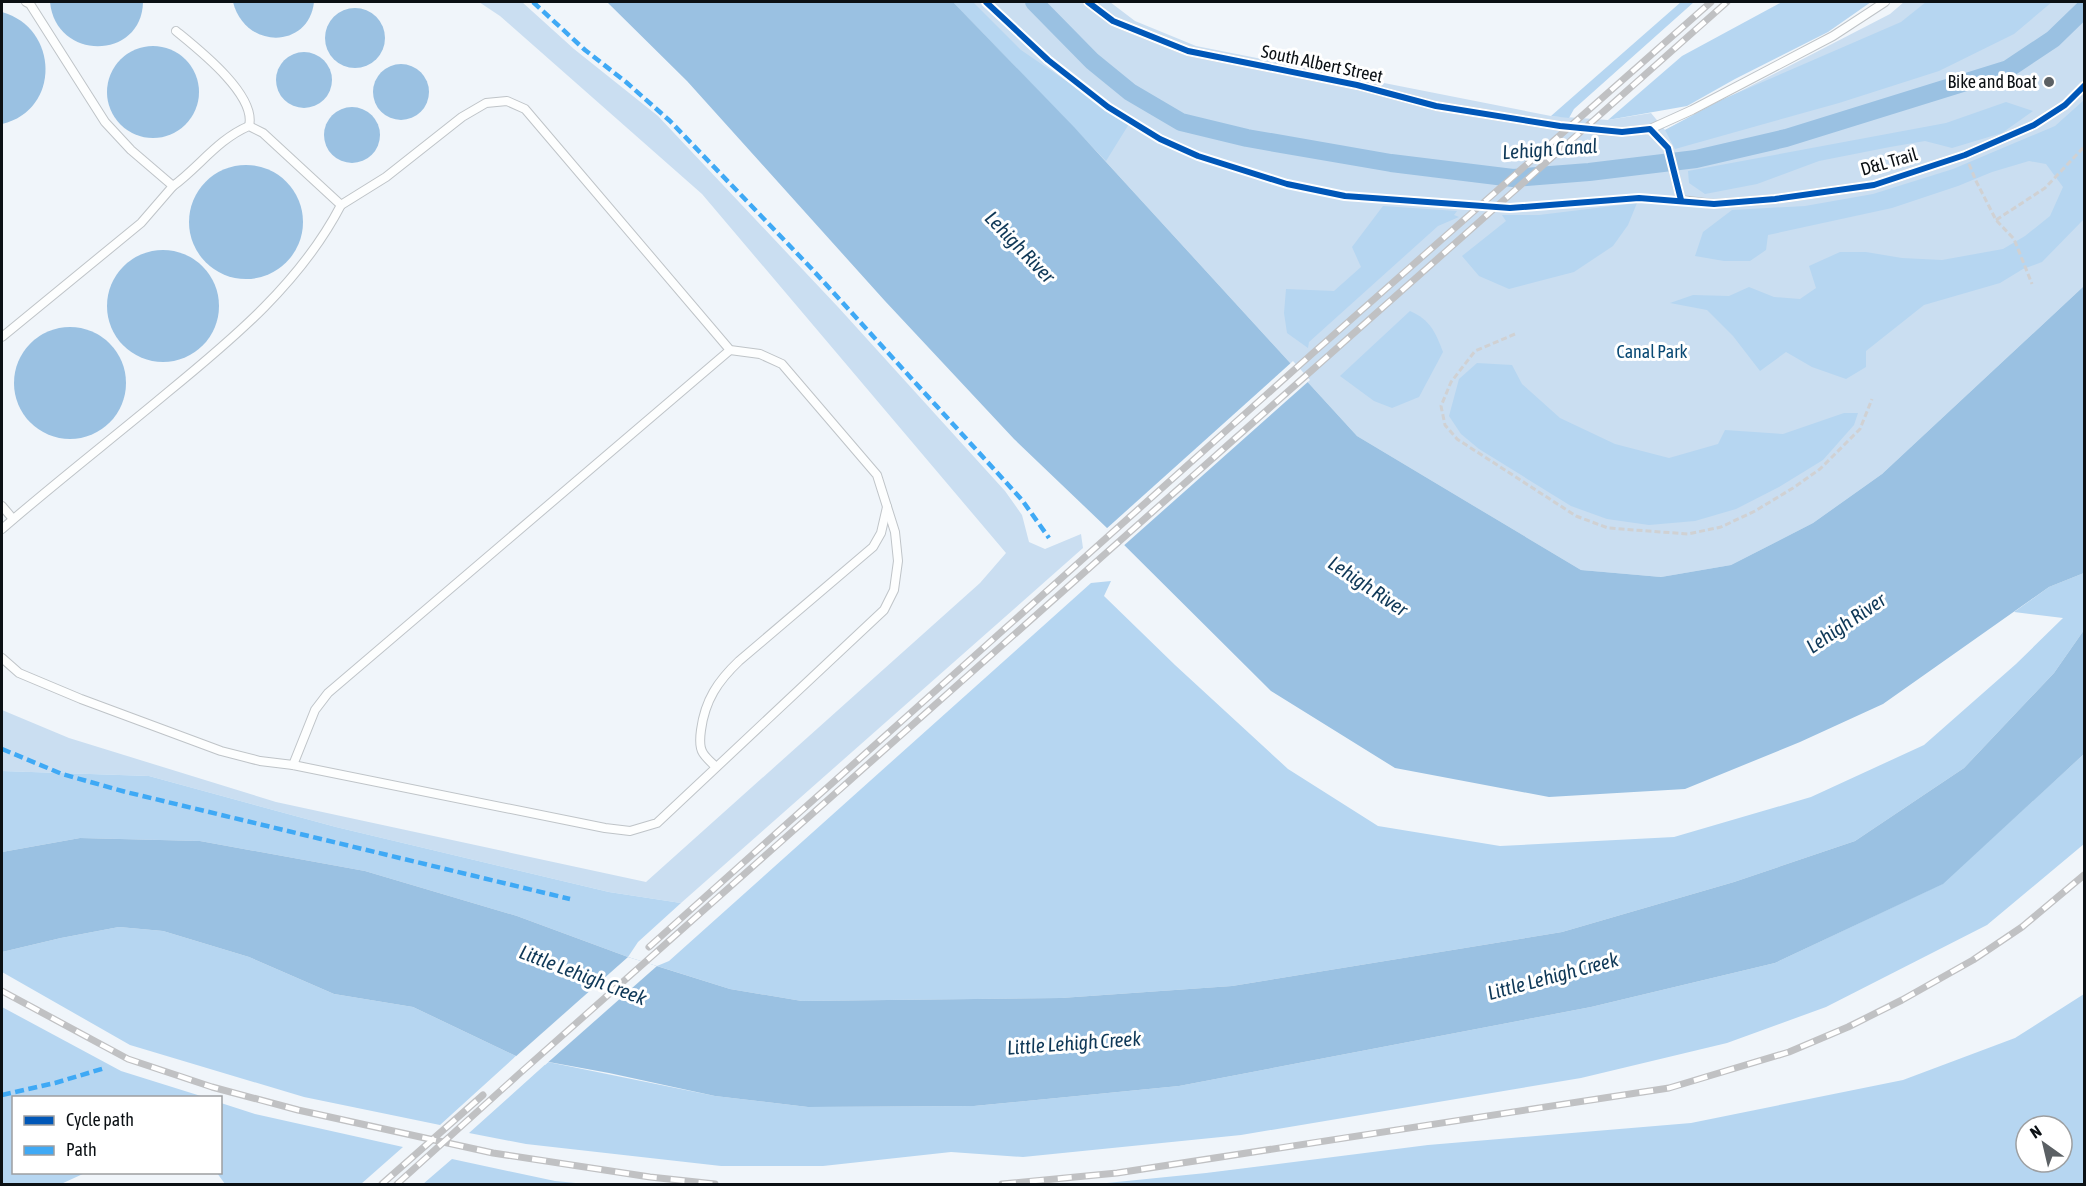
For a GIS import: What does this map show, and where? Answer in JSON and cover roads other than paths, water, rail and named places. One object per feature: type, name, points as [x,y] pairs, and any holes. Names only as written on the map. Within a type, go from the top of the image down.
[{"type":"lane","points":[[26,2],[30,4],[105,122],[131,150],[173,186]]},
{"type":"lane","name":"South Albert Street","points":[[1088,2],[1113,21],[1188,51],[1357,85],[1436,106],[1560,126]]},
{"type":"lane","points":[[1597,130],[1622,132],[1650,129],[1692,110],[1833,36],[1885,2]]},
{"type":"lane","points":[[176,31],[208,56],[230,82],[247,106],[251,119],[249,126]]},
{"type":"lane","name":"D&L Trail","points":[[1650,129],[1668,148],[1681,200],[1714,204],[1775,199],[1874,185],[1965,154],[2034,125],[2065,105],[2085,86]]},
{"type":"lane","points":[[2,529],[203,364],[258,315],[319,244],[341,205],[386,177],[462,117],[486,103],[507,101],[525,110],[730,350],[760,354],[782,364],[877,475],[895,532],[898,561],[894,590],[884,609],[657,823],[630,831],[593,826],[221,752],[19,673],[2,658]]},
{"type":"lane","points":[[2,337],[141,223],[173,186],[219,144],[237,131],[249,126],[263,133],[341,205]]},
{"type":"lane","points":[[293,765],[315,710],[328,693],[730,350]]},
{"type":"lane","points":[[2,506],[13,519]]},
{"type":"lane","points":[[716,767],[702,752],[700,739],[703,715],[711,694],[723,677],[739,661],[873,548],[881,533],[887,506]]},
{"type":"water","points":[[50,2],[143,2],[139,21],[129,35],[115,43],[98,46],[82,44],[67,35],[56,22]]},
{"type":"water","points":[[233,2],[314,2],[310,17],[301,29],[276,38],[250,29],[240,18]]},
{"type":"water","name":"Lehigh River","points":[[607,2],[953,2],[1074,127],[1357,436],[1581,570],[1661,577],[1731,565],[1813,523],[1882,474],[2084,286],[2084,573],[2049,587],[1883,704],[1800,742],[1685,789],[1549,797],[1395,768],[1271,691],[1014,439],[885,301],[687,81]]},
{"type":"water","points":[[355,8],[376,17],[385,38],[376,59],[355,68],[334,59],[325,38],[334,17]]},
{"type":"water","points":[[2,12],[21,21],[34,34],[43,51],[46,69],[43,87],[35,103],[21,116],[2,124]]},
{"type":"water","points":[[153,46],[171,50],[185,60],[195,74],[199,92],[195,110],[185,124],[171,134],[153,138],[135,134],[121,124],[111,110],[107,92],[111,74],[121,60],[135,50]]},
{"type":"water","points":[[304,52],[324,60],[332,80],[324,100],[304,108],[284,100],[276,80],[284,60]]},
{"type":"water","points":[[401,64],[412,66],[421,72],[427,81],[429,92],[427,103],[421,112],[412,118],[401,120],[390,118],[381,112],[375,103],[373,92],[375,81],[381,72],[390,66]]},
{"type":"water","points":[[346,107],[358,107],[368,111],[376,119],[380,135],[376,151],[368,159],[358,163],[346,163],[336,159],[328,151],[324,141],[324,129],[328,119],[336,111]]},
{"type":"water","points":[[246,165],[268,169],[286,182],[299,200],[303,222],[299,244],[286,262],[268,275],[246,279],[224,275],[206,262],[193,244],[189,222],[193,200],[206,182],[224,169]]},
{"type":"water","points":[[163,250],[185,254],[203,266],[215,284],[219,306],[215,328],[203,346],[185,358],[163,362],[141,358],[123,346],[111,328],[107,306],[111,284],[123,266],[141,254]]},
{"type":"water","points":[[70,327],[91,332],[109,344],[121,362],[126,383],[121,404],[109,422],[91,434],[70,439],[49,434],[31,422],[19,404],[14,383],[19,362],[31,344],[49,332]]},
{"type":"water","name":"Little Lehigh Creek","points":[[2084,630],[2084,754],[1943,884],[1775,963],[1591,1007],[1179,1086],[974,1106],[808,1107],[715,1096],[516,1056],[413,1007],[334,994],[249,957],[163,931],[119,927],[2,952],[2,852],[80,838],[200,841],[365,871],[517,916],[628,957],[730,989],[802,1001],[1061,998],[1232,986],[1562,932],[1734,882],[1855,841],[1964,768],[2054,673]]},
{"type":"waterway","name":"Lehigh Canal","points":[[1034,2],[1092,61],[1130,92],[1181,122],[1247,138],[1391,163],[1513,178],[1589,172],[1696,159],[1786,138],[2008,69],[2053,39],[2084,9]]},
{"type":"railway","points":[[649,947],[1313,353],[1711,2]]},
{"type":"railway","points":[[397,1184],[1727,2]]},
{"type":"railway","points":[[1002,1184],[1117,1173],[1669,1088],[1789,1052],[1848,1027],[1902,1000],[1973,960],[2022,927],[2084,875]]},
{"type":"railway","points":[[2,991],[128,1059],[212,1087],[298,1110],[493,1153],[650,1177],[715,1184]]},
{"type":"railway","points":[[382,1184],[483,1095]]},
{"type":"place","name":"Bike and Boat","points":[[2049,82]]},
{"type":"park label","name":"Canal Park","points":[[1652,352]]}]
